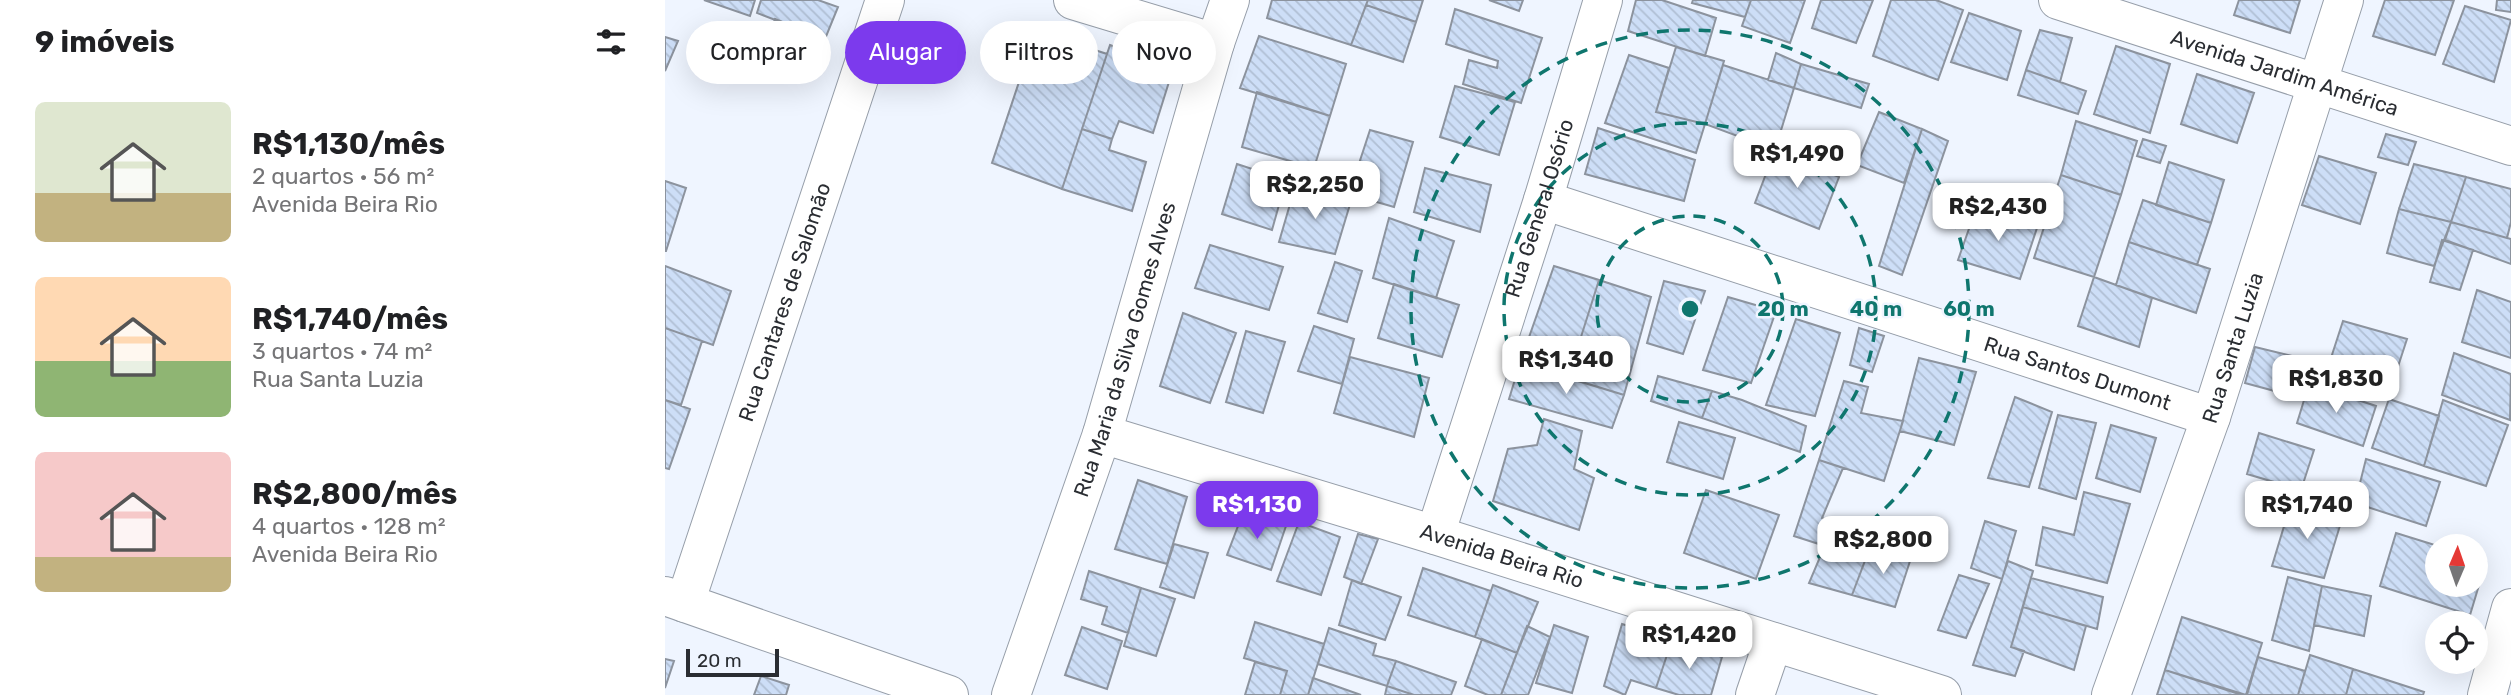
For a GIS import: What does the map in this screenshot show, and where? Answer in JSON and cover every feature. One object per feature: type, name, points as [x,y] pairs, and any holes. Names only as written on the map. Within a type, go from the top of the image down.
[{"type":"street","name":"Rua Cantares de Salomão","points":[[675,600],[885,0]]},
{"type":"street","points":[[1073,0],[1142,21]]},
{"type":"street","name":"Rua Maria da Silva Gomes Alves","points":[[1216,40],[1230,0]]},
{"type":"street","name":"Rua General Osório","points":[[1435,535],[1543,200],[1603,0]]},
{"type":"street","name":"Avenida Jardim América","points":[[2057,0],[2511,146]]},
{"type":"street","name":"Rua Santa Luzia","points":[[2111,695],[2211,418],[2344,0]]},
{"type":"street","name":"Rua Maria da Silva Gomes Alves","points":[[1011,695],[1102,434],[1203,84]]},
{"type":"street","name":"Rua Santos Dumont","points":[[1543,200],[2211,418]]},
{"type":"street","name":"Avenida Beira Rio","points":[[1102,434],[1435,535],[1942,695]]},
{"type":"street","points":[[675,600],[949,695]]},
{"type":"street","points":[[2487,695],[2511,608]]},
{"type":"street","points":[[1755,695],[1773,642]]},
{"type":"building","points":[[704,0],[755,0],[750,16]]},
{"type":"building","points":[[761,0],[818,0],[838,7],[831,24],[831,21],[778,21],[757,13]]},
{"type":"building","points":[[1272,0],[1368,0],[1351,45],[1267,18]]},
{"type":"building","points":[[1368,0],[1423,0],[1416,22],[1366,5]]},
{"type":"building","points":[[1489,0],[1523,0],[1519,11]]},
{"type":"building","points":[[1636,0],[1662,0],[1716,18],[1705,56],[1628,31]]},
{"type":"building","points":[[1693,0],[1751,0],[1745,17],[1692,3]]},
{"type":"building","points":[[1751,0],[1805,0],[1790,43],[1742,26]]},
{"type":"building","points":[[1821,0],[1873,0],[1856,43],[1812,28]]},
{"type":"building","points":[[1891,0],[1936,0],[1963,10],[1938,80],[1873,56]]},
{"type":"building","points":[[2239,0],[2300,0],[2290,33],[2234,15]]},
{"type":"building","points":[[2385,0],[2454,0],[2435,55],[2373,36]]},
{"type":"building","points":[[2497,0],[2511,0],[2511,12],[2496,10]]},
{"type":"building","points":[[1366,5],[1416,22],[1403,62],[1351,45]]},
{"type":"building","points":[[2465,6],[2511,20],[2494,82],[2443,64]]},
{"type":"building","points":[[1455,9],[1542,38],[1521,103],[1463,84],[1469,60],[1497,68],[1498,61],[1446,44]]},
{"type":"building","points":[[1969,13],[2021,31],[2007,80],[1951,62]]},
{"type":"building","points":[[2040,30],[2072,38],[2060,82],[2026,70]]},
{"type":"building","points":[[1259,36],[1346,64],[1330,116],[1240,88]]},
{"type":"building","points":[[665,37],[678,41],[665,71]]},
{"type":"building","points":[[1110,45],[1112,84],[1168,84],[1153,133],[1119,121],[1112,139],[1082,129]]},
{"type":"building","points":[[2116,46],[2170,64],[2150,133],[2094,114]]},
{"type":"building","points":[[1676,47],[1724,61],[1705,124],[1656,112]]},
{"type":"building","points":[[1098,51],[1107,54],[1098,81]]},
{"type":"building","points":[[1776,53],[1801,64],[1794,88],[1768,80]]},
{"type":"building","points":[[1629,55],[1669,68],[1656,112],[1705,124],[1696,153],[1605,123]]},
{"type":"building","points":[[1801,64],[1869,84],[1861,108],[1794,88]]},
{"type":"building","points":[[1723,65],[1794,88],[1775,150],[1705,124]]},
{"type":"building","points":[[2026,70],[2086,91],[2078,114],[2018,95]]},
{"type":"building","points":[[2197,74],[2254,93],[2237,143],[2181,124]]},
{"type":"building","points":[[1018,84],[1097,84],[1062,189],[992,163]]},
{"type":"building","points":[[1455,86],[1515,102],[1499,155],[1440,137]]},
{"type":"building","points":[[1257,92],[1330,116],[1314,168],[1242,147]]},
{"type":"building","points":[[1879,112],[1922,129],[1904,183],[1857,165]]},
{"type":"building","points":[[2076,121],[2137,141],[2121,195],[2061,175]]},
{"type":"building","points":[[1598,128],[1695,160],[1684,201],[1585,174]]},
{"type":"building","points":[[1082,129],[1112,139],[1109,150],[1146,162],[1132,211],[1062,189]]},
{"type":"building","points":[[1922,129],[1948,141],[1902,275],[1879,266]]},
{"type":"building","points":[[1370,130],[1413,142],[1394,207],[1349,194]]},
{"type":"building","points":[[2386,134],[2416,142],[2408,165],[2378,157]]},
{"type":"building","points":[[2143,139],[2166,146],[2160,163],[2137,156]]},
{"type":"building","points":[[1775,150],[1839,177],[1819,229],[1755,203]]},
{"type":"building","points":[[2319,156],[2376,173],[2360,224],[2302,205]]},
{"type":"building","points":[[2169,162],[2224,180],[2211,223],[2156,205]]},
{"type":"building","points":[[1237,164],[1286,180],[1272,230],[1222,214]]},
{"type":"building","points":[[2414,164],[2466,177],[2451,222],[2399,209]]},
{"type":"building","points":[[1425,168],[1491,185],[1480,232],[1414,212]]},
{"type":"building","points":[[2061,175],[2121,195],[2094,277],[2034,258]]},
{"type":"building","points":[[2466,177],[2511,189],[2511,222],[2507,238],[2451,222]]},
{"type":"building","points":[[665,181],[686,188],[666,251],[665,251]]},
{"type":"building","points":[[1295,187],[1351,201],[1335,254],[1279,242]]},
{"type":"building","points":[[2143,200],[2211,223],[2197,265],[2129,242]]},
{"type":"building","points":[[1977,206],[2038,225],[2020,279],[1958,260]]},
{"type":"building","points":[[2399,209],[2451,222],[2434,266],[2387,253]]},
{"type":"building","points":[[1389,218],[1454,241],[1436,298],[1373,278]]},
{"type":"building","points":[[2451,222],[2511,239],[2511,264],[2445,240]]},
{"type":"building","points":[[2442,240],[2473,250],[2460,290],[2430,282]]},
{"type":"building","points":[[2129,242],[2210,269],[2196,313],[2116,285]]},
{"type":"building","points":[[1210,245],[1283,267],[1269,310],[1195,288]]},
{"type":"building","points":[[1335,262],[1362,271],[1347,322],[1318,313]]},
{"type":"building","points":[[665,266],[731,291],[713,345],[665,328]]},
{"type":"building","points":[[1554,266],[1599,280],[1568,378],[1520,363]]},
{"type":"building","points":[[2094,277],[2152,298],[2139,347],[2078,326]]},
{"type":"building","points":[[1599,280],[1651,297],[1624,395],[1568,378]]},
{"type":"building","points":[[1664,281],[1705,291],[1683,354],[1647,343]]},
{"type":"building","points":[[1394,284],[1459,305],[1442,357],[1378,338]]},
{"type":"building","points":[[2477,290],[2511,302],[2511,358],[2462,342]]},
{"type":"building","points":[[1728,297],[1776,311],[1751,383],[1703,370]]},
{"type":"building","points":[[1183,313],[1236,333],[1210,403],[1160,386]]},
{"type":"building","points":[[1796,319],[1840,333],[1815,416],[1766,405]]},
{"type":"building","points":[[2343,321],[2407,339],[2392,385],[2329,364]]},
{"type":"building","points":[[1314,326],[1354,339],[1342,384],[1298,371]]},
{"type":"building","points":[[665,328],[702,341],[681,405],[665,400]]},
{"type":"building","points":[[1859,328],[1884,336],[1872,372],[1850,365]]},
{"type":"building","points":[[1246,331],[1285,342],[1263,413],[1226,402]]},
{"type":"building","points":[[2255,347],[2304,359],[2293,396],[2245,383]]},
{"type":"building","points":[[2454,353],[2511,374],[2510,420],[2442,395]]},
{"type":"building","points":[[1350,357],[1429,378],[1414,437],[1334,413]]},
{"type":"building","points":[[1919,358],[1976,372],[1954,445],[1900,431]]},
{"type":"building","points":[[1520,363],[1624,395],[1612,428],[1509,399]]},
{"type":"building","points":[[1658,376],[1712,391],[1702,418],[1651,401]]},
{"type":"building","points":[[1844,381],[1868,387],[1861,413],[1903,421],[1884,481],[1819,460]]},
{"type":"building","points":[[2309,384],[2376,406],[2363,446],[2297,423]]},
{"type":"building","points":[[1712,391],[1806,426],[1800,452],[1702,418]]},
{"type":"building","points":[[2015,397],[2052,412],[2029,487],[1988,478]]},
{"type":"building","points":[[2389,399],[2439,416],[2424,466],[2372,448]]},
{"type":"building","points":[[665,400],[690,409],[669,469],[665,468]]},
{"type":"building","points":[[2443,400],[2508,425],[2486,486],[2424,466]]},
{"type":"building","points":[[2058,415],[2096,423],[2076,499],[2039,488]]},
{"type":"building","points":[[1544,419],[1582,431],[1574,469],[1594,478],[1579,530],[1493,501],[1508,449],[1537,445]]},
{"type":"building","points":[[1679,422],[1735,438],[1723,479],[1667,462]]},
{"type":"building","points":[[2111,425],[2156,438],[2140,492],[2096,478]]},
{"type":"building","points":[[2259,433],[2314,450],[2301,490],[2247,474]]},
{"type":"building","points":[[2366,459],[2440,482],[2426,526],[2355,503]]},
{"type":"building","points":[[1819,460],[1843,468],[1822,518],[1834,524],[1825,546],[1794,536]]},
{"type":"building","points":[[1138,480],[1187,497],[1167,564],[1115,549]]},
{"type":"building","points":[[1706,490],[1779,515],[1756,579],[1684,553]]},
{"type":"building","points":[[2084,492],[2130,504],[2107,583],[2036,565],[2043,527],[2074,535]]},
{"type":"building","points":[[2291,503],[2342,519],[2324,578],[2272,566]]},
{"type":"building","points":[[1243,513],[1286,526],[1271,570],[1227,555]]},
{"type":"building","points":[[1985,521],[2016,531],[2002,579],[1971,568]]},
{"type":"building","points":[[1299,522],[1340,537],[1321,595],[1277,581]]},
{"type":"building","points":[[1834,524],[1875,534],[1852,595],[1809,583]]},
{"type":"building","points":[[2396,533],[2425,542],[2425,597],[2475,597],[2471,611],[2458,611],[2380,586]]},
{"type":"building","points":[[1358,534],[1378,539],[1361,584],[1344,577]]},
{"type":"building","points":[[1174,544],[1208,553],[1194,598],[1160,587]]},
{"type":"building","points":[[1871,545],[1912,555],[1895,607],[1852,595]]},
{"type":"building","points":[[2008,561],[2033,571],[2011,647],[2024,651],[2015,676],[1973,665]]},
{"type":"building","points":[[1423,568],[1491,591],[1475,637],[1408,615]]},
{"type":"building","points":[[1089,571],[1141,588],[1128,633],[1102,624],[1107,607],[1081,599]]},
{"type":"building","points":[[1959,575],[1989,584],[1966,638],[1938,630]]},
{"type":"building","points":[[2288,577],[2322,586],[2309,651],[2272,640]]},
{"type":"building","points":[[2031,578],[2103,597],[2097,629],[2023,607]]},
{"type":"building","points":[[1352,580],[1401,597],[1385,640],[1339,625]]},
{"type":"building","points":[[1493,585],[1538,602],[1517,653],[1475,637]]},
{"type":"building","points":[[2322,586],[2371,596],[2364,636],[2314,625]]},
{"type":"building","points":[[1141,588],[1175,599],[1156,656],[1124,646]]},
{"type":"building","points":[[2023,607],[2086,626],[2074,670],[2011,647]]},
{"type":"building","points":[[2182,617],[2262,643],[2246,695],[2165,670]]},
{"type":"building","points":[[1255,622],[1324,644],[1308,695],[1280,695],[1287,671],[1244,658]]},
{"type":"building","points":[[1622,624],[1672,640],[1656,688],[1631,680],[1625,695],[1604,686]]},
{"type":"building","points":[[1554,625],[1588,637],[1572,693],[1536,683]]},
{"type":"building","points":[[1527,626],[1550,637],[1528,695],[1501,695]]},
{"type":"building","points":[[1082,627],[1122,641],[1107,689],[1065,675]]},
{"type":"building","points":[[1329,628],[1376,644],[1373,655],[1396,661],[1387,686],[1318,664]]},
{"type":"building","points":[[1482,639],[1517,653],[1501,695],[1488,695],[1465,686]]},
{"type":"building","points":[[1672,640],[1722,657],[1711,695],[1679,695],[1656,688]]},
{"type":"building","points":[[2310,655],[2353,669],[2346,695],[2298,695]]},
{"type":"building","points":[[2258,657],[2305,671],[2298,695],[2247,695]]},
{"type":"building","points":[[665,659],[674,661],[665,688]]},
{"type":"building","points":[[1396,661],[1456,682],[1451,695],[1414,695],[1387,686]]},
{"type":"building","points":[[1255,662],[1287,671],[1280,695],[1245,695]]},
{"type":"building","points":[[2353,669],[2424,692],[2423,695],[2346,695]]},
{"type":"building","points":[[2165,670],[2242,695],[2157,695]]},
{"type":"building","points":[[761,676],[789,685],[786,695],[754,695]]},
{"type":"building","points":[[1313,678],[1361,695],[1308,695]]},
{"type":"building","points":[[1387,686],[1414,695],[1385,695]]}]
